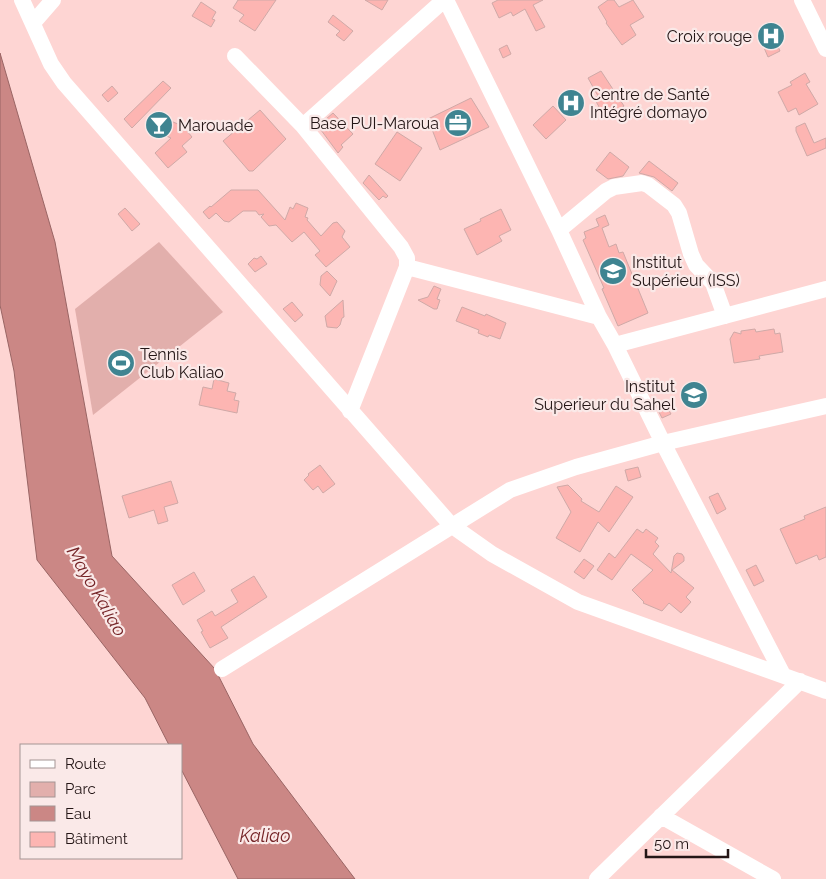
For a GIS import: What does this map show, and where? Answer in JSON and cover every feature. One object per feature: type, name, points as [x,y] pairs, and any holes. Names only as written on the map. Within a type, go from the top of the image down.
[{"type":"street","points":[[22,0],[51,64],[64,83],[451,525],[492,554],[578,602],[826,692]]},
{"type":"street","points":[[33,23],[53,0]]},
{"type":"street","points":[[303,126],[445,0],[559,230],[599,316],[783,675]]},
{"type":"street","points":[[802,0],[826,49]]},
{"type":"street","points":[[235,56],[303,126],[401,247],[407,258],[407,267],[350,411]]},
{"type":"street","points":[[559,230],[606,191],[614,187],[636,184],[648,185],[669,200],[679,213],[691,254],[696,265],[713,283],[725,316]]},
{"type":"street","points":[[407,267],[599,316]]},
{"type":"street","points":[[615,344],[826,289]]},
{"type":"street","points":[[222,669],[510,490],[576,467],[663,443],[826,406]]},
{"type":"street","points":[[597,879],[800,681]]},
{"type":"street","points":[[661,816],[773,879]]},
{"type":"green space","name":"Tennis Club Kaliao","points":[[159,242],[223,312],[93,415],[75,309]]},
{"type":"water","name":"Kaliao","points":[[0,53],[55,242],[112,556],[215,669],[253,744],[355,879],[238,879],[182,771],[182,744],[168,744],[145,698],[37,560],[14,371],[0,305]]},
{"type":"building","points":[[238,0],[276,0],[255,31],[239,21],[244,15],[233,8]]},
{"type":"building","points":[[365,0],[388,0],[382,10]]},
{"type":"building","points":[[498,0],[543,0],[533,5],[545,27],[536,31],[525,9],[513,16],[511,12],[499,18],[492,3]]},
{"type":"building","points":[[608,0],[614,0],[619,7],[633,0],[644,17],[630,25],[636,35],[622,45],[606,23],[598,7]]},
{"type":"building","points":[[201,2],[216,12],[212,19],[215,20],[211,27],[192,16]]},
{"type":"building","points":[[333,15],[353,31],[344,41],[336,35],[340,31],[328,22]]},
{"type":"building","points":[[769,31],[772,33],[780,51],[768,57],[759,36]]},
{"type":"building","points":[[507,45],[511,54],[503,58],[499,49]]},
{"type":"building","points":[[601,71],[624,106],[610,115],[607,109],[602,112],[594,98],[598,96],[588,78]]},
{"type":"building","points":[[805,73],[810,82],[806,84],[818,104],[799,115],[796,108],[788,112],[778,92],[792,85],[790,82]]},
{"type":"building","points":[[163,81],[171,88],[132,128],[124,119]]},
{"type":"building","points":[[112,86],[118,93],[108,102],[102,95]]},
{"type":"building","name":"Base PUI-Maroua","points":[[471,98],[489,127],[440,150],[428,119]]},
{"type":"building","points":[[553,106],[566,120],[546,139],[533,125]]},
{"type":"building","points":[[260,110],[286,139],[253,171],[249,171],[223,141]]},
{"type":"building","points":[[333,113],[353,134],[341,145],[343,147],[338,153],[318,126]]},
{"type":"building","points":[[158,116],[183,126],[192,137],[182,146],[187,152],[168,168],[155,153],[171,138],[152,130]]},
{"type":"building","points":[[805,123],[814,143],[826,138],[826,148],[807,156],[796,131],[796,127]]},
{"type":"building","points":[[397,132],[422,148],[400,181],[375,164]]},
{"type":"building","points":[[610,152],[629,167],[623,176],[608,179],[596,170]]},
{"type":"building","points":[[649,161],[678,183],[672,191],[654,177],[639,173]]},
{"type":"building","points":[[369,175],[388,196],[386,198],[383,196],[379,200],[363,183]]},
{"type":"building","points":[[231,190],[258,190],[285,220],[290,207],[293,209],[296,203],[308,208],[305,217],[308,218],[307,220],[321,236],[333,223],[337,222],[345,231],[342,237],[350,247],[326,267],[315,255],[320,251],[304,232],[292,242],[276,225],[269,226],[261,217],[264,214],[259,215],[256,211],[243,211],[229,222],[224,221],[216,213],[209,219],[203,212]]},
{"type":"building","points":[[125,208],[140,224],[132,231],[118,214]]},
{"type":"building","points":[[501,209],[511,230],[499,236],[502,241],[477,255],[464,229]]},
{"type":"building","name":"Institut Supérieur (ISS)","points":[[605,215],[609,225],[602,228],[609,247],[616,244],[619,253],[623,252],[648,313],[618,326],[583,240],[586,238],[584,232],[599,226],[596,219]]},
{"type":"building","points":[[261,256],[267,264],[255,272],[248,264],[254,258],[257,259]]},
{"type":"building","points":[[327,271],[337,281],[330,296],[320,285],[321,276]]},
{"type":"building","points":[[434,286],[441,289],[437,299],[440,300],[437,309],[418,300],[428,297]]},
{"type":"building","points":[[343,300],[344,317],[340,325],[337,328],[327,327],[325,316]]},
{"type":"building","points":[[292,302],[303,315],[295,322],[283,309]]},
{"type":"building","points":[[462,307],[485,316],[486,314],[506,323],[500,339],[478,333],[479,330],[456,321]]},
{"type":"building","points":[[755,329],[756,332],[774,329],[775,334],[780,333],[783,352],[759,356],[760,359],[734,363],[730,339],[734,332],[741,334],[741,331]]},
{"type":"building","points":[[214,379],[229,383],[227,391],[236,393],[234,400],[239,401],[237,413],[199,405],[203,387],[212,389]]},
{"type":"building","points":[[664,402],[671,414],[662,418],[656,406]]},
{"type":"building","points":[[320,465],[335,484],[323,493],[318,486],[313,490],[304,480],[308,474]]},
{"type":"building","points":[[638,467],[641,477],[628,481],[625,470]]},
{"type":"building","points":[[171,481],[178,503],[164,507],[168,521],[158,524],[154,510],[129,518],[122,496]]},
{"type":"building","points":[[568,485],[582,499],[581,501],[599,512],[616,486],[633,497],[609,532],[598,522],[580,552],[556,538],[571,512],[557,487]]},
{"type":"building","points":[[718,493],[726,509],[717,514],[709,497]]},
{"type":"building","points":[[826,507],[826,557],[819,560],[817,555],[796,564],[780,529],[805,519],[804,516]]},
{"type":"building","points":[[637,529],[643,533],[646,529],[658,538],[655,542],[659,546],[653,554],[671,573],[674,556],[677,553],[682,554],[684,557],[684,561],[672,570],[694,588],[686,597],[691,602],[681,613],[669,603],[662,611],[643,603],[632,590],[653,570],[631,554],[612,580],[597,570],[609,553],[615,558]]},
{"type":"building","points":[[584,559],[594,566],[584,579],[574,572]]},
{"type":"building","points":[[756,565],[764,581],[754,586],[746,570]]},
{"type":"building","points":[[194,572],[205,591],[183,605],[172,585]]},
{"type":"building","points":[[254,576],[267,597],[221,627],[228,638],[210,648],[197,620],[212,611],[215,616],[238,602],[231,590]]},
{"type":"place","name":"Croix rouge","points":[[771,36]]},
{"type":"place","name":"Centre de Santé Intégré domayo","points":[[571,103]]},
{"type":"place","name":"Base PUI-Maroua","points":[[458,123]]},
{"type":"place","name":"Marouade","points":[[159,125]]},
{"type":"place","name":"Institut Supérieur (ISS)","points":[[613,271]]},
{"type":"place","name":"Tennis Club Kaliao","points":[[121,363]]},
{"type":"place","name":"Institut Superieur du Sahel","points":[[694,395]]},
{"type":"water label","name":"Mayo Kaliao","points":[[97,591]]}]
